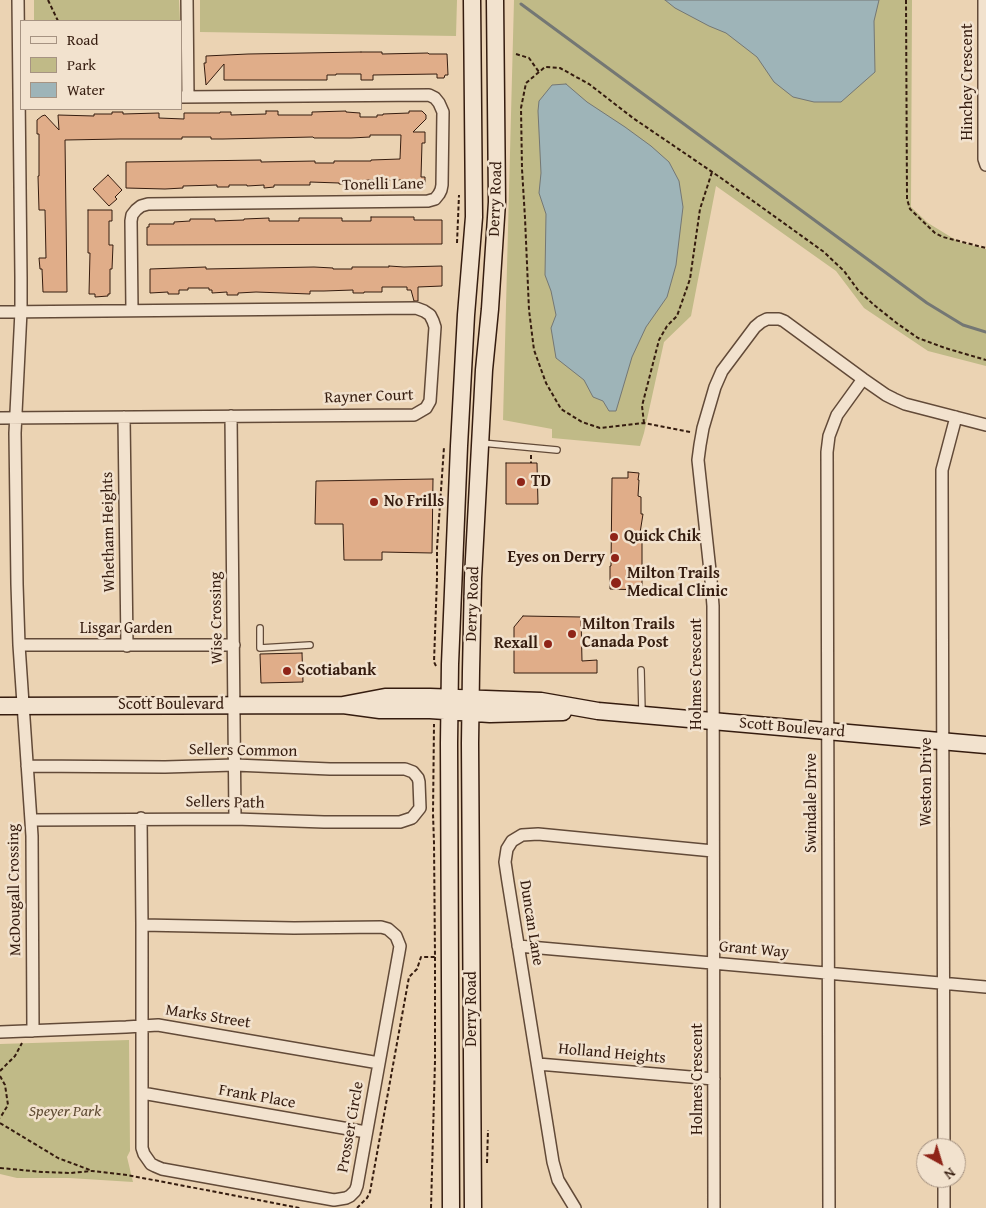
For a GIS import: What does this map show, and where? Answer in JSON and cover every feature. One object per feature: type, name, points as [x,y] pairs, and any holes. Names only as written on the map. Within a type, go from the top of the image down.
[{"type":"main road","name":"Derry Road","points":[[451,1208],[450,705],[452,595],[459,446],[474,216],[472,0]]},
{"type":"main road","name":"Derry Road","points":[[473,1208],[470,706],[473,578],[484,370],[497,202],[495,0]]},
{"type":"main road","name":"Scott Boulevard","points":[[0,706],[343,705],[385,697],[470,706],[490,714],[598,711],[986,745]]},
{"type":"street","name":"McDougall Crossing","points":[[18,0],[20,98]]},
{"type":"street","points":[[184,97],[187,0]]},
{"type":"street","name":"Hinchey Crescent","points":[[984,0],[984,159],[986,164]]},
{"type":"street","name":"Tonelli Lane","points":[[132,310],[131,221],[132,215],[141,206],[148,204],[428,201],[436,199],[441,190],[443,112],[435,98],[429,95],[184,97]]},
{"type":"street","name":"McDougall Crossing","points":[[20,110],[21,311],[16,418],[17,576],[19,645],[31,820],[33,1031]]},
{"type":"street","name":"Rayner Court","points":[[0,312],[416,308],[430,315],[435,327],[430,401],[426,408],[414,415],[0,418]]},
{"type":"street","name":"Holmes Crescent","points":[[714,1208],[712,593],[698,460],[705,420],[716,387],[722,371],[755,327],[761,322],[773,319],[784,321],[886,395],[905,404],[986,425]]},
{"type":"street","name":"Swindale Drive","points":[[829,1208],[828,443],[837,415],[863,379]]},
{"type":"street","name":"Wise Crossing","points":[[231,416],[236,819]]},
{"type":"street","name":"Whetham Heights","points":[[124,417],[127,646]]},
{"type":"street","name":"Weston Drive","points":[[944,1138],[942,470],[956,417]]},
{"type":"street","name":"Lisgar Garden","points":[[19,645],[127,646],[234,644]]},
{"type":"street","name":"Sellers Common","points":[[27,766],[164,767],[236,765],[330,769],[405,769],[413,772],[418,778],[420,808],[416,814]]},
{"type":"street","name":"Sellers Path","points":[[31,820],[141,818],[400,822],[412,818],[416,814]]},
{"type":"street","name":"Prosser Circle","points":[[141,818],[142,1148],[147,1160],[155,1166],[334,1200],[346,1198],[355,1191],[357,1186],[400,946],[396,936],[388,929],[381,927],[294,928],[142,925]]},
{"type":"street","name":"Duncan Lane","points":[[575,1208],[558,1180],[555,1171],[508,882],[505,862],[506,854],[510,844],[516,838],[522,835],[538,834],[713,850]]},
{"type":"street","name":"Grant Way","points":[[518,946],[986,987]]},
{"type":"street","name":"Marks Street","points":[[0,1032],[158,1024],[379,1063]]},
{"type":"street","name":"Holland Heights","points":[[538,1064],[714,1079]]},
{"type":"street","name":"Frank Place","points":[[142,1093],[366,1132]]},
{"type":"street","points":[[944,1188],[944,1208]]},
{"type":"lane","points":[[481,443],[557,450]]},
{"type":"lane","points":[[260,628],[260,648],[310,645]]},
{"type":"lane","points":[[641,670],[642,714]]},
{"type":"path","points":[[48,0],[58,20]]},
{"type":"path","points":[[906,0],[908,199],[910,209],[935,233],[943,237],[986,248]]},
{"type":"path","points":[[516,54],[529,58],[538,72]]},
{"type":"path","points":[[690,432],[644,423],[600,428],[582,422],[561,409],[546,382],[534,350],[529,310],[521,108],[526,83],[545,67],[560,68],[589,84],[633,118],[824,252],[844,271],[858,290],[874,305],[918,338],[986,360]]},
{"type":"path","points":[[644,423],[642,406],[659,340],[667,326],[678,316],[690,280],[700,208],[712,172]]},
{"type":"path","points":[[457,250],[459,193]]},
{"type":"path","points":[[439,670],[434,662],[437,548],[444,446]]},
{"type":"path","points":[[431,1208],[435,1061],[434,730]]},
{"type":"path","points":[[357,1208],[370,1192],[409,977],[417,969],[421,957],[435,957]]},
{"type":"path","points":[[0,1070],[15,1056],[22,1043]]},
{"type":"path","points":[[0,1076],[5,1085],[8,1105],[0,1118]]},
{"type":"path","points":[[0,1122],[58,1158],[92,1171]]},
{"type":"path","points":[[0,1168],[71,1173],[92,1171],[127,1175],[300,1208]]},
{"type":"green space","points":[[34,0],[179,0],[180,20],[34,20]]},
{"type":"green space","points":[[200,0],[457,0],[456,36],[200,32]]},
{"type":"green space","points":[[514,0],[912,0],[911,207],[928,223],[959,242],[986,249],[986,366],[928,351],[864,308],[836,271],[716,186],[691,316],[664,342],[640,446],[552,438],[552,429],[503,420]]},
{"type":"green space","name":"Speyer Park","points":[[129,1040],[130,1151],[127,1157],[133,1182],[69,1178],[17,1178],[0,1174],[0,1044]]},
{"type":"water","points":[[665,0],[879,0],[874,21],[875,72],[841,102],[814,102],[793,97],[774,82],[757,57],[726,33],[675,8]]},
{"type":"water","points":[[566,84],[587,102],[651,146],[669,162],[679,181],[683,207],[676,265],[667,297],[646,327],[632,357],[616,411],[609,411],[603,401],[593,397],[584,380],[556,358],[551,328],[556,315],[551,291],[545,275],[546,214],[539,193],[541,173],[538,111],[539,101],[552,85]]},
{"type":"building","points":[[382,52],[382,54],[447,54],[448,75],[445,75],[444,78],[437,78],[437,74],[373,75],[373,80],[361,80],[361,74],[336,74],[327,75],[327,80],[224,80],[224,64],[206,85],[204,63],[206,63],[206,56]]},
{"type":"building","points":[[266,111],[278,111],[278,115],[312,115],[312,112],[346,111],[360,113],[360,117],[377,117],[377,115],[383,114],[422,111],[426,115],[426,119],[413,132],[425,132],[425,143],[422,143],[421,177],[425,177],[425,185],[401,185],[401,180],[369,180],[361,181],[361,184],[310,182],[310,185],[274,185],[274,187],[264,188],[264,185],[217,187],[217,185],[183,186],[183,188],[165,189],[126,188],[126,162],[261,160],[261,162],[315,161],[315,163],[334,163],[334,161],[400,159],[401,135],[370,135],[370,137],[351,138],[211,139],[211,137],[182,137],[182,139],[65,140],[67,292],[43,292],[42,269],[40,269],[39,258],[46,258],[45,210],[39,210],[39,134],[37,134],[37,120],[45,115],[59,130],[58,115],[94,116],[94,114],[112,114],[112,112],[123,112],[123,114],[159,113],[159,118],[184,119],[184,113],[231,112],[231,115],[266,114]]},
{"type":"building","points":[[108,175],[122,190],[115,197],[117,199],[109,206],[93,189]]},
{"type":"building","points":[[88,210],[112,210],[112,221],[109,221],[109,245],[113,245],[112,269],[110,269],[110,294],[108,296],[95,297],[95,294],[89,294]]},
{"type":"building","points":[[371,217],[414,217],[414,220],[442,220],[442,244],[147,245],[147,227],[149,227],[149,224],[174,224],[174,222],[190,221],[190,219],[215,219],[215,221],[269,218],[269,221],[299,221],[299,218],[342,218],[342,221],[371,221]]},
{"type":"building","points":[[442,266],[442,286],[418,287],[418,301],[414,301],[411,290],[407,290],[407,287],[382,287],[382,292],[364,293],[353,293],[353,290],[310,291],[310,294],[256,292],[227,295],[227,292],[212,293],[212,290],[209,290],[209,288],[188,288],[188,290],[179,290],[179,294],[168,294],[168,292],[150,293],[150,269],[314,267],[352,269],[352,267]]},
{"type":"building","points":[[506,463],[537,463],[538,504],[506,504]]},
{"type":"building","points":[[628,472],[639,473],[638,496],[641,497],[641,514],[643,514],[640,533],[642,534],[642,590],[610,589],[612,478],[628,478]]},
{"type":"building","name":"No Frills","points":[[433,479],[432,553],[382,552],[382,560],[344,560],[343,524],[315,524],[316,481]]},
{"type":"building","name":"Rexall","points":[[523,616],[581,617],[582,661],[597,660],[597,673],[514,673],[514,627]]},
{"type":"building","points":[[302,653],[303,682],[261,683],[260,654]]},
{"type":"waterway","points":[[521,4],[927,303],[963,325],[986,332]]},
{"type":"place","name":"TD","points":[[521,482]]},
{"type":"place","name":"No Frills","points":[[374,502]]},
{"type":"place","name":"Quick Chik","points":[[614,537]]},
{"type":"place","name":"Eyes on Derry","points":[[615,558]]},
{"type":"place","name":"Milton Trails Medical Clinic","points":[[616,583]]},
{"type":"place","name":"Milton Trails Canada Post","points":[[572,634]]},
{"type":"place","name":"Rexall","points":[[548,644]]},
{"type":"place","name":"Scotiabank","points":[[287,671]]}]
